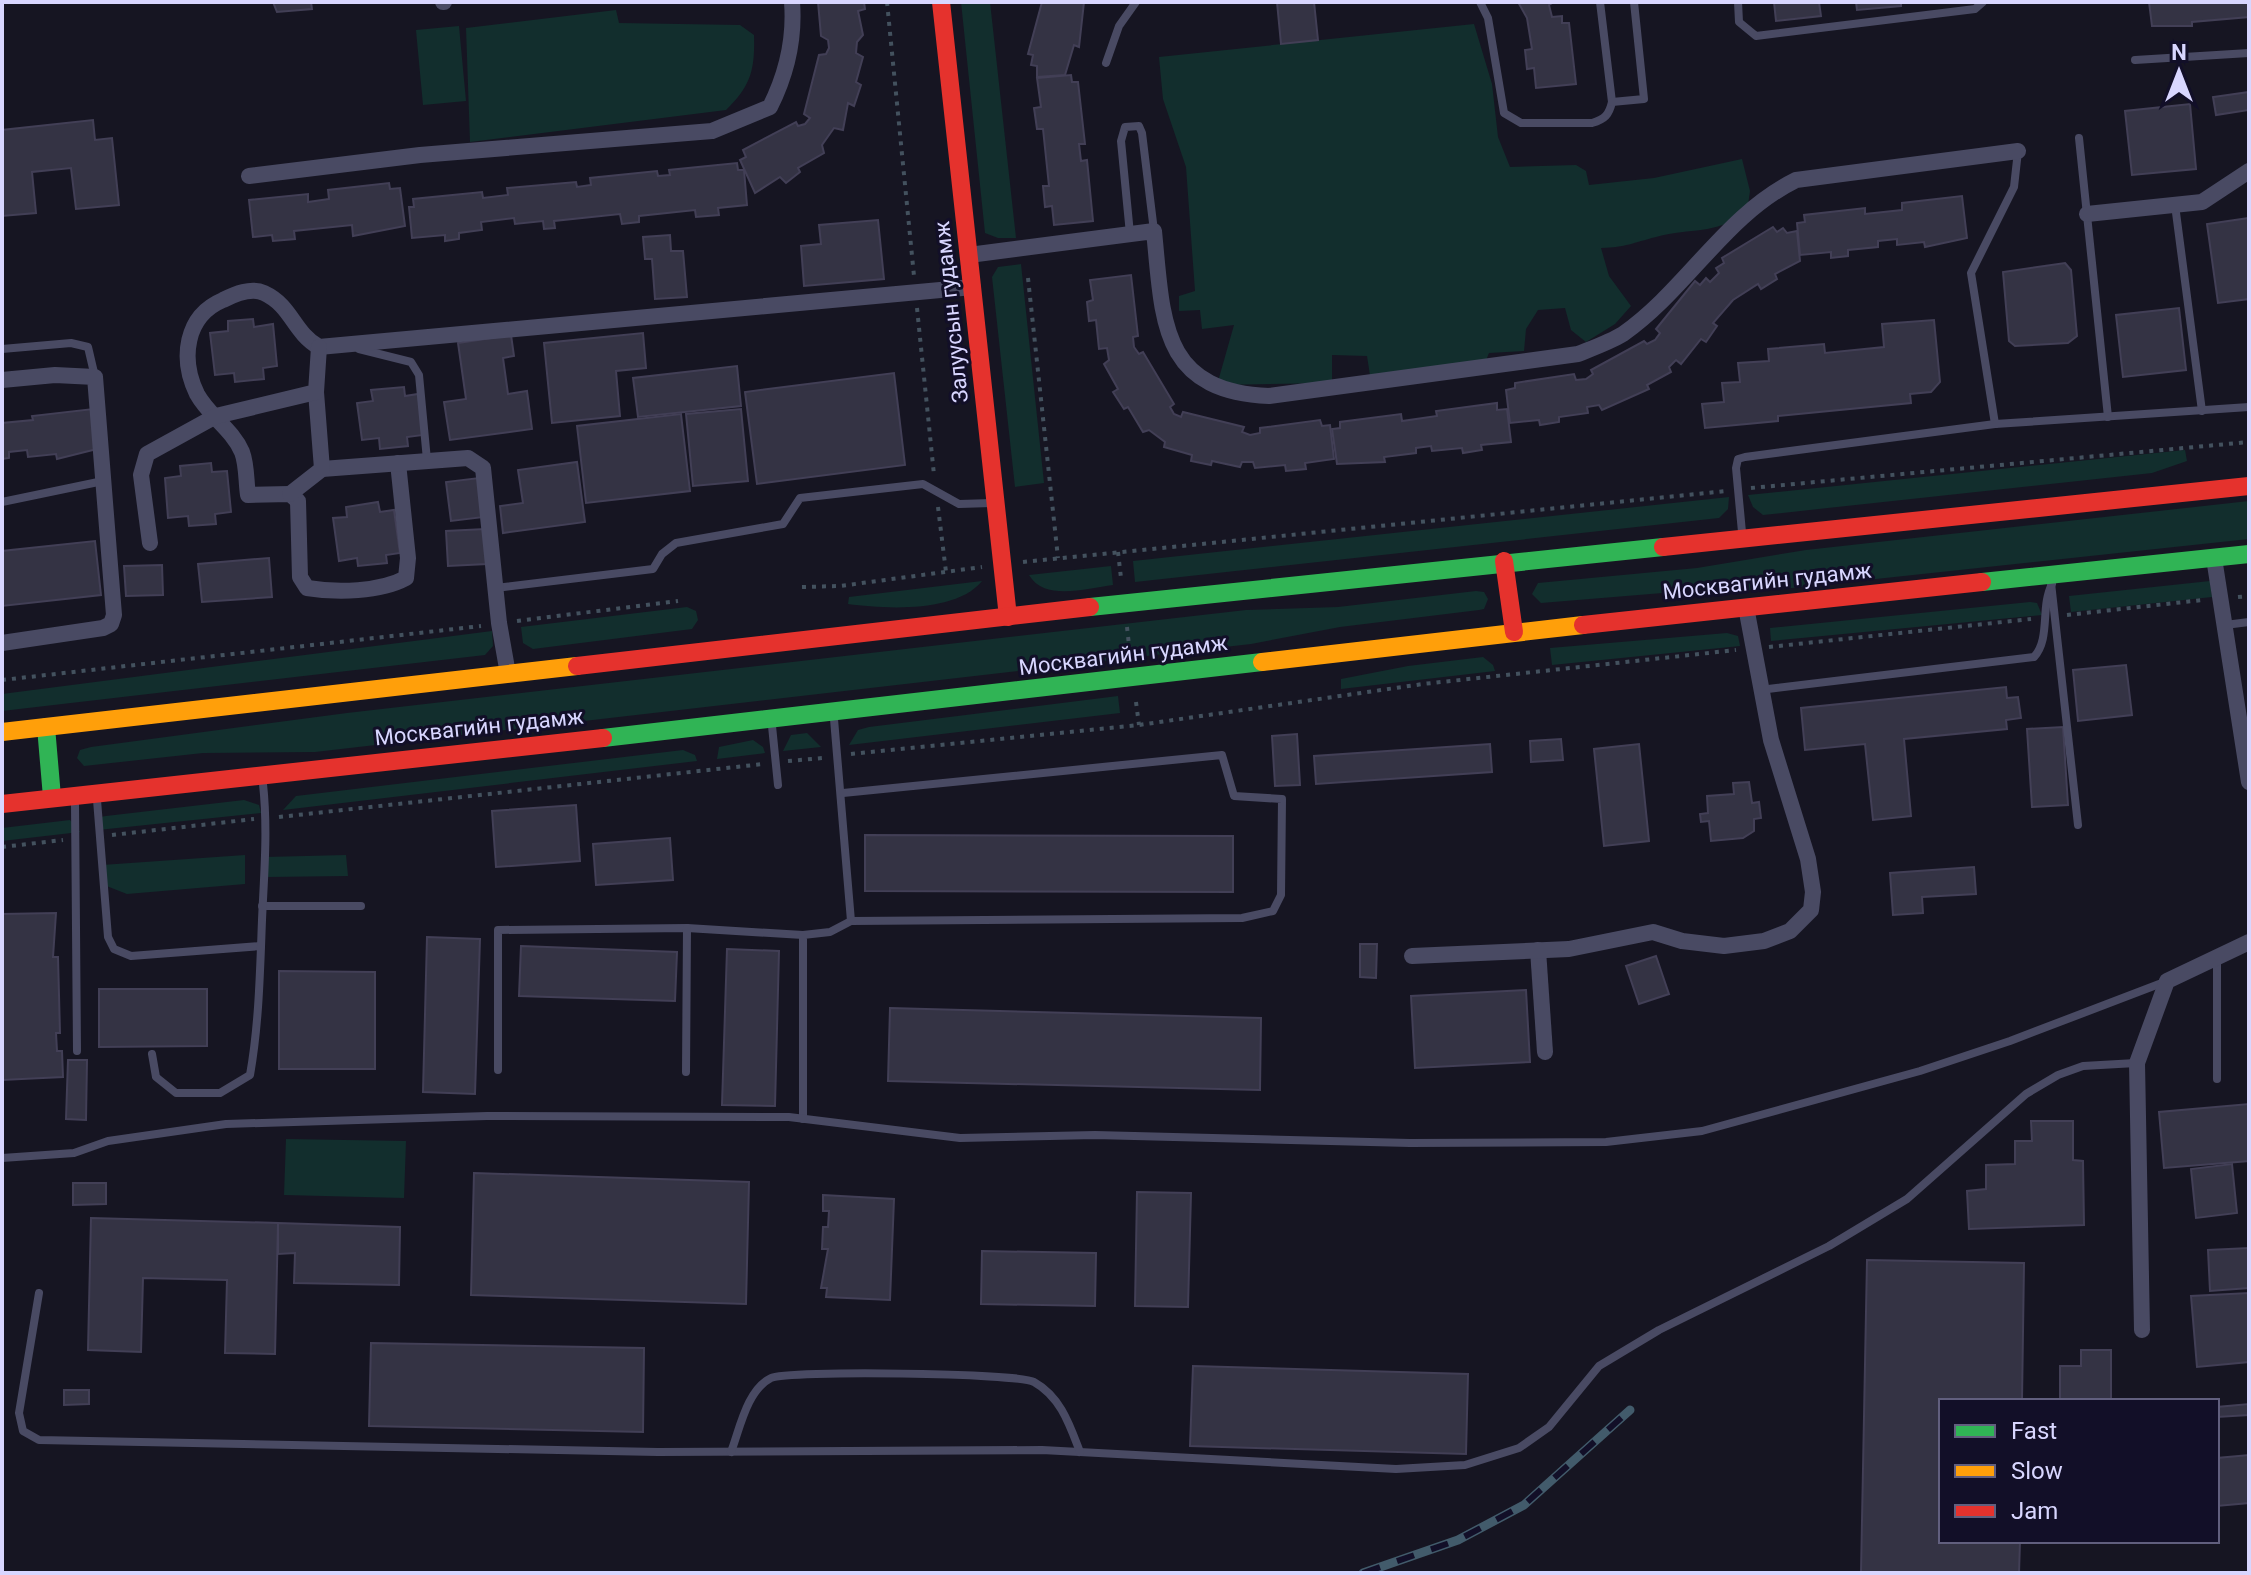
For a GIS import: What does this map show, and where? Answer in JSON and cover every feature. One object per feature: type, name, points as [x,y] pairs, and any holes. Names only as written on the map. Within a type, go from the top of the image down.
[{"type":"main road","name":"Залуусын гудамж","points":[[941,2],[1008,617]]},
{"type":"main road","name":"Москвагийн гудамж","points":[[2,732],[1504,561],[2249,486]]},
{"type":"main road","name":"Москвагийн гудамж","points":[[2,804],[833,712],[1514,632],[1746,607],[2051,580],[2249,554]]},
{"type":"main road","points":[[1504,561],[1514,632]]},
{"type":"main road","points":[[46,727],[52,797]]},
{"type":"street","points":[[249,176],[377,159],[723,128],[770,107],[784,80],[794,32],[792,2]]},
{"type":"street","points":[[969,255],[1154,231],[1167,321],[1180,361],[1204,383],[1236,395],[1269,396],[1578,354],[1621,335],[1765,195],[1796,180],[2018,151]]},
{"type":"street","points":[[2087,214],[2202,202],[2249,171]]},
{"type":"street","points":[[508,674],[499,623],[483,468],[468,458],[322,469],[290,494],[248,495],[244,456],[233,434],[198,395],[188,353],[188,332],[199,317],[218,302],[242,292],[261,291],[277,301],[293,318],[300,336],[319,347],[973,287]]},
{"type":"street","points":[[319,347],[316,392],[322,469]]},
{"type":"street","points":[[2,380],[55,375],[95,377],[106,481],[114,615],[111,624],[2,643]]},
{"type":"street","points":[[150,543],[141,475],[147,454],[216,416],[316,392]]},
{"type":"street","points":[[290,494],[298,501],[300,577],[307,588],[391,586],[406,578],[408,558],[398,463]]},
{"type":"street","points":[[2214,558],[2249,782]]},
{"type":"street","points":[[1412,956],[1569,949],[1653,932],[1682,941],[1724,946],[1764,941],[1790,931],[1811,910],[1813,892],[1808,859],[1771,740],[1759,690],[1746,607]]},
{"type":"street","points":[[2142,1330],[2137,1063],[2167,981],[2249,942]]},
{"type":"street","points":[[1538,950],[1545,1052]]},
{"type":"lane","points":[[1106,63],[1119,26],[1136,2]]},
{"type":"lane","points":[[1480,2],[1488,18],[1504,113],[1510,120],[1592,123],[1603,119],[1612,102],[1600,2]]},
{"type":"lane","points":[[1612,102],[1644,99],[1634,2]]},
{"type":"lane","points":[[1738,2],[1739,22],[1756,36],[1975,9],[1983,2]]},
{"type":"lane","points":[[2135,60],[2249,53]]},
{"type":"lane","points":[[1130,235],[1121,141],[1125,127],[1130,125],[1139,126],[1142,133],[1154,231]]},
{"type":"lane","points":[[2079,138],[2108,417]]},
{"type":"lane","points":[[1995,424],[1971,273],[2014,187],[2018,151]]},
{"type":"lane","points":[[2175,205],[2202,411]]},
{"type":"lane","points":[[2,349],[71,343],[88,347],[95,377]]},
{"type":"lane","points":[[346,345],[411,362],[419,375],[427,461]]},
{"type":"lane","points":[[1742,537],[1736,468],[1738,459],[1745,457],[1995,424],[2249,407]]},
{"type":"lane","points":[[2,502],[106,481]]},
{"type":"lane","points":[[496,588],[653,569],[662,554],[676,543],[783,524],[800,498],[923,484],[959,504],[995,502]]},
{"type":"lane","points":[[2051,580],[2078,825]]},
{"type":"lane","points":[[1759,690],[2020,662],[2034,657],[2041,650],[2045,597],[2051,580]]},
{"type":"lane","points":[[2225,625],[2249,622]]},
{"type":"lane","points":[[833,712],[843,793],[851,921]]},
{"type":"lane","points":[[771,719],[778,785]]},
{"type":"lane","points":[[498,1070],[498,930],[687,928],[803,935],[830,932],[851,921],[1242,918],[1269,913],[1281,895],[1282,799],[1234,796],[1222,755],[843,793]]},
{"type":"lane","points":[[152,1054],[156,1077],[176,1093],[220,1093],[250,1075],[256,1040],[261,946],[266,818],[262,775]]},
{"type":"lane","points":[[96,793],[108,937],[114,949],[131,956],[261,946]]},
{"type":"lane","points":[[75,795],[77,1051]]},
{"type":"lane","points":[[262,906],[361,906]]},
{"type":"lane","points":[[686,1072],[687,928]]},
{"type":"lane","points":[[803,935],[803,1119]]},
{"type":"lane","points":[[2217,958],[2217,1079]]},
{"type":"lane","points":[[2,1158],[74,1153],[108,1141],[226,1124],[503,1116],[803,1119],[960,1138],[1095,1135],[1572,1143],[1646,1139],[1702,1131],[1920,1071],[2010,1041],[2167,981]]},
{"type":"lane","points":[[39,1293],[19,1413],[23,1431],[39,1440],[731,1452],[1080,1452],[1396,1469],[1465,1465],[1519,1448],[1549,1427],[1599,1366],[1672,1323],[1829,1246],[1907,1199],[2026,1094],[2058,1075],[2083,1066],[2137,1063]]},
{"type":"lane","points":[[731,1452],[759,1386],[774,1376],[807,1374],[995,1377],[1033,1381],[1065,1412],[1080,1452]]},
{"type":"path","points":[[1028,278],[1058,558]]},
{"type":"path","points":[[802,587],[840,586],[1058,558],[2249,442]]},
{"type":"path","points":[[1118,552],[1122,585]]},
{"type":"path","points":[[2056,616],[2249,596]]},
{"type":"path","points":[[2,680],[678,601]]},
{"type":"path","points":[[99,836],[1139,725],[1423,684],[2044,617]]},
{"type":"path","points":[[1127,624],[1131,658]]},
{"type":"path","points":[[1135,692],[1139,725]]},
{"type":"path","points":[[2,847],[77,839]]},
{"type":"green space","points":[[961,2],[990,2],[1016,238],[998,238],[985,233]]},
{"type":"green space","points":[[616,10],[619,23],[740,25],[754,35],[754,58],[746,85],[726,110],[470,142],[466,28]]},
{"type":"green space","points":[[1474,24],[1492,84],[1498,137],[1510,167],[1576,165],[1586,171],[1589,185],[1654,178],[1742,159],[1750,191],[1747,212],[1713,228],[1601,248],[1609,276],[1631,306],[1615,324],[1586,342],[1571,330],[1565,308],[1538,310],[1526,329],[1524,351],[1489,353],[1480,375],[1371,382],[1367,356],[1332,355],[1332,383],[1217,385],[1234,325],[1202,329],[1200,310],[1179,311],[1179,296],[1195,291],[1186,167],[1163,99],[1159,57]]},
{"type":"green space","points":[[459,26],[466,101],[423,105],[416,30]]},
{"type":"green space","points":[[1021,264],[1044,483],[1015,487],[992,277],[998,267]]},
{"type":"green space","points":[[2185,450],[2187,461],[2152,473],[1763,515],[1753,507],[1748,495]]},
{"type":"green space","points":[[1729,497],[1728,509],[1719,518],[1135,582],[1133,561]]},
{"type":"green space","points":[[2249,501],[2249,539],[1773,590],[1699,590],[1541,603],[1532,594],[1538,583],[1697,568],[1806,550]]},
{"type":"green space","points":[[1111,566],[1113,585],[1079,590],[1045,588],[1029,575]]},
{"type":"green space","points":[[982,581],[955,599],[938,604],[881,607],[848,604],[849,597]]},
{"type":"green space","points":[[2210,581],[2212,597],[2071,612],[2069,596]]},
{"type":"green space","points":[[1484,592],[1488,599],[1484,609],[1340,627],[1251,644],[315,752],[203,753],[84,766],[77,758],[80,750],[91,747],[347,713],[1246,610],[1338,607]]},
{"type":"green space","points":[[2037,603],[2042,615],[1771,641],[1770,628]]},
{"type":"green space","points":[[687,607],[696,611],[698,620],[692,629],[533,649],[523,643],[521,627]]},
{"type":"green space","points":[[492,631],[493,646],[485,655],[2,711],[2,694]]},
{"type":"green space","points":[[1727,633],[1738,636],[1740,646],[1552,665],[1550,648]]},
{"type":"green space","points":[[1483,657],[1495,671],[1341,689],[1341,679],[1408,666]]},
{"type":"green space","points":[[1118,696],[1120,713],[849,745],[858,730],[869,727]]},
{"type":"green space","points":[[807,733],[821,747],[783,751],[791,735]]},
{"type":"green space","points":[[753,740],[763,747],[765,753],[717,759],[719,747]]},
{"type":"green space","points":[[683,750],[695,755],[697,761],[283,810],[296,796]]},
{"type":"green space","points":[[244,800],[259,805],[261,813],[98,830],[100,817]]},
{"type":"green space","points":[[70,820],[80,832],[2,841],[2,828]]},
{"type":"green space","points":[[245,855],[245,884],[127,894],[104,885],[102,865]]},
{"type":"green space","points":[[346,855],[348,876],[267,877],[265,857]]},
{"type":"green space","points":[[286,1139],[406,1141],[404,1198],[284,1195]]},
{"type":"building","points":[[273,2],[311,2],[312,9],[277,12]]},
{"type":"building","points":[[818,2],[864,2],[865,9],[858,11],[863,35],[857,42],[856,53],[863,57],[856,82],[861,85],[854,106],[848,103],[843,130],[834,128],[822,145],[824,153],[798,168],[800,172],[786,183],[780,177],[755,193],[740,160],[746,157],[743,150],[796,122],[798,126],[805,124],[810,118],[804,114],[819,55],[826,54],[829,48],[828,40],[821,36]]},
{"type":"building","points":[[1042,2],[1084,2],[1079,47],[1074,45],[1065,75],[1037,77],[1037,66],[1031,65],[1033,55],[1028,54]]},
{"type":"building","points":[[1277,2],[1314,2],[1318,40],[1281,44]]},
{"type":"building","points":[[1518,2],[1554,2],[1549,5],[1552,17],[1562,16],[1562,23],[1569,23],[1576,84],[1536,88],[1534,68],[1527,69],[1525,50],[1532,49],[1527,18]]},
{"type":"building","points":[[1774,2],[1819,2],[1821,16],[1776,21]]},
{"type":"building","points":[[1856,2],[1901,2],[1901,6],[1857,10]]},
{"type":"building","points":[[2149,2],[2249,2],[2249,17],[2192,22],[2192,26],[2152,26]]},
{"type":"building","points":[[1071,75],[1072,82],[1078,82],[1085,144],[1079,144],[1081,161],[1087,160],[1093,221],[1054,225],[1052,206],[1045,207],[1043,186],[1049,186],[1043,129],[1037,129],[1034,108],[1041,107],[1037,78]]},
{"type":"building","points":[[2249,92],[2249,110],[2216,115],[2213,97]]},
{"type":"building","points":[[2190,104],[2196,169],[2132,175],[2125,111]]},
{"type":"building","points":[[93,120],[95,140],[112,138],[119,205],[76,209],[71,168],[32,172],[36,213],[2,216],[2,130]]},
{"type":"building","points":[[737,163],[738,170],[744,170],[747,205],[718,208],[719,215],[696,217],[695,210],[639,216],[639,222],[622,224],[620,214],[554,221],[555,228],[544,229],[543,221],[515,224],[514,218],[481,222],[482,230],[459,233],[459,239],[445,241],[445,235],[412,238],[409,207],[414,207],[413,199],[482,192],[483,198],[508,195],[507,188],[576,182],[577,187],[591,185],[590,178],[657,171],[658,176],[670,175],[669,170]]},
{"type":"building","points":[[389,183],[390,189],[400,188],[405,226],[353,236],[352,225],[294,231],[295,239],[273,241],[272,235],[253,237],[249,200],[308,194],[308,202],[329,199],[328,190]]},
{"type":"building","points":[[1962,196],[1967,238],[1925,247],[1924,242],[1897,245],[1897,239],[1878,241],[1878,247],[1848,250],[1848,256],[1831,258],[1831,252],[1800,255],[1797,223],[1805,222],[1804,215],[1865,208],[1865,214],[1902,210],[1902,203]]},
{"type":"building","points":[[2249,218],[2249,299],[2218,303],[2207,224]]},
{"type":"building","points":[[878,220],[884,279],[804,286],[801,246],[821,244],[819,225]]},
{"type":"building","points":[[1773,227],[1777,232],[1783,228],[1787,233],[1797,231],[1800,261],[1775,274],[1777,279],[1761,289],[1758,284],[1733,300],[1713,323],[1717,326],[1706,342],[1701,339],[1681,364],[1676,360],[1669,367],[1671,372],[1647,385],[1649,389],[1602,410],[1599,405],[1587,407],[1588,413],[1559,417],[1559,422],[1540,425],[1539,420],[1510,423],[1506,390],[1515,388],[1515,383],[1574,374],[1576,380],[1586,379],[1593,374],[1591,370],[1644,341],[1647,344],[1655,340],[1660,333],[1656,329],[1695,281],[1700,285],[1706,278],[1710,282],[1719,273],[1716,268],[1724,263],[1722,258]]},
{"type":"building","points":[[670,235],[671,251],[683,251],[687,297],[655,299],[652,259],[645,259],[643,237]]},
{"type":"building","points":[[2065,263],[2071,270],[2077,336],[2068,343],[2015,346],[2009,341],[2003,272]]},
{"type":"building","points":[[1131,275],[1138,336],[1133,337],[1134,347],[1139,354],[1143,352],[1174,404],[1170,407],[1174,414],[1181,417],[1183,412],[1244,427],[1242,432],[1250,435],[1260,433],[1260,428],[1320,420],[1322,426],[1330,425],[1334,459],[1305,463],[1306,469],[1286,471],[1285,465],[1255,468],[1253,462],[1242,462],[1240,467],[1212,461],[1211,465],[1191,461],[1192,455],[1164,447],[1165,442],[1149,430],[1143,432],[1128,407],[1124,409],[1113,392],[1118,389],[1104,364],[1109,360],[1107,348],[1099,349],[1096,320],[1089,321],[1087,302],[1093,300],[1090,280]]},
{"type":"building","points":[[2179,308],[2186,370],[2123,377],[2116,315]]},
{"type":"building","points":[[253,319],[254,327],[273,324],[277,366],[263,368],[264,379],[235,382],[234,373],[215,375],[210,333],[228,331],[228,321]]},
{"type":"building","points":[[1934,320],[1940,382],[1931,392],[1910,394],[1911,403],[1778,416],[1778,421],[1705,428],[1702,404],[1724,402],[1722,383],[1740,382],[1738,363],[1769,361],[1768,349],[1824,344],[1825,353],[1884,347],[1882,324]]},
{"type":"building","points":[[643,333],[646,368],[616,371],[620,416],[552,423],[544,343]]},
{"type":"building","points":[[511,335],[514,356],[503,358],[508,394],[527,391],[532,429],[450,440],[444,402],[466,399],[458,343]]},
{"type":"building","points":[[737,366],[741,406],[638,417],[633,378]]},
{"type":"building","points":[[894,373],[905,465],[757,484],[745,392]]},
{"type":"building","points":[[404,387],[405,396],[418,394],[423,435],[407,437],[408,446],[380,449],[379,438],[362,440],[357,403],[373,401],[371,390]]},
{"type":"building","points":[[1497,403],[1497,410],[1507,409],[1511,442],[1481,445],[1482,450],[1463,453],[1462,448],[1432,451],[1431,446],[1416,448],[1416,453],[1384,457],[1385,462],[1337,464],[1332,429],[1340,428],[1340,422],[1401,414],[1402,421],[1437,416],[1436,411]]},
{"type":"building","points":[[93,409],[97,449],[57,459],[56,454],[28,457],[27,450],[9,452],[9,458],[2,459],[2,423]]},
{"type":"building","points":[[741,409],[748,481],[693,486],[686,414]]},
{"type":"building","points":[[681,414],[690,491],[586,503],[577,426]]},
{"type":"building","points":[[577,462],[585,522],[503,533],[500,506],[523,503],[518,470]]},
{"type":"building","points":[[211,463],[212,472],[227,471],[231,512],[215,514],[216,524],[189,526],[188,516],[168,518],[165,478],[181,476],[180,466]]},
{"type":"building","points":[[479,478],[484,517],[451,521],[446,482]]},
{"type":"building","points":[[378,502],[380,512],[394,510],[400,553],[386,555],[387,563],[358,566],[357,558],[339,561],[333,518],[347,517],[346,507]]},
{"type":"building","points":[[485,529],[487,564],[448,566],[446,531]]},
{"type":"building","points":[[95,541],[101,595],[2,606],[2,551]]},
{"type":"building","points":[[269,558],[272,597],[202,602],[198,564]]},
{"type":"building","points":[[162,565],[163,595],[126,596],[124,566]]},
{"type":"building","points":[[2126,665],[2132,715],[2078,721],[2073,670]]},
{"type":"building","points":[[2006,687],[2007,698],[2018,697],[2021,718],[2006,720],[2007,729],[1904,739],[1911,816],[1873,820],[1865,744],[1805,750],[1801,708]]},
{"type":"building","points":[[2063,727],[2068,805],[2032,807],[2027,729]]},
{"type":"building","points":[[1297,734],[1300,785],[1275,786],[1272,736]]},
{"type":"building","points":[[1561,739],[1563,760],[1531,762],[1530,741]]},
{"type":"building","points":[[1490,744],[1492,772],[1316,784],[1314,756]]},
{"type":"building","points":[[1639,744],[1649,841],[1604,846],[1594,749]]},
{"type":"building","points":[[1749,782],[1752,803],[1759,802],[1761,818],[1754,819],[1754,831],[1743,838],[1711,841],[1709,821],[1701,822],[1700,814],[1708,813],[1707,796],[1734,794],[1733,783]]},
{"type":"building","points":[[576,805],[580,861],[496,867],[492,811]]},
{"type":"building","points":[[865,835],[1233,836],[1233,892],[865,891]]},
{"type":"building","points":[[670,838],[673,880],[596,885],[593,844]]},
{"type":"building","points":[[1974,867],[1976,894],[1922,897],[1923,913],[1893,915],[1890,873]]},
{"type":"building","points":[[56,913],[53,957],[58,957],[60,1033],[56,1033],[57,1051],[62,1051],[63,1077],[2,1080],[2,914]]},
{"type":"building","points":[[427,937],[480,939],[475,1094],[423,1092]]},
{"type":"building","points":[[1360,944],[1377,944],[1376,978],[1360,977]]},
{"type":"building","points":[[521,946],[677,952],[675,1001],[519,996]]},
{"type":"building","points":[[727,949],[779,951],[775,1106],[722,1105]]},
{"type":"building","points":[[1656,956],[1669,994],[1639,1004],[1626,966]]},
{"type":"building","points":[[279,971],[375,972],[375,1069],[279,1069]]},
{"type":"building","points":[[99,989],[207,989],[207,1046],[99,1047]]},
{"type":"building","points":[[1526,990],[1530,1062],[1415,1068],[1411,996]]},
{"type":"building","points":[[890,1008],[1261,1018],[1260,1090],[888,1081]]},
{"type":"building","points":[[68,1060],[87,1060],[86,1120],[66,1119]]},
{"type":"building","points":[[2249,1104],[2249,1161],[2164,1168],[2159,1112]]},
{"type":"building","points":[[2031,1121],[2073,1121],[2073,1160],[2083,1161],[2084,1225],[1969,1229],[1967,1191],[1986,1189],[1986,1165],[2015,1164],[2015,1141],[2032,1141]]},
{"type":"building","points":[[2232,1164],[2237,1213],[2196,1218],[2191,1169]]},
{"type":"building","points":[[474,1173],[749,1182],[746,1304],[471,1295]]},
{"type":"building","points":[[73,1183],[106,1183],[106,1204],[73,1205]]},
{"type":"building","points":[[1137,1192],[1191,1193],[1188,1307],[1135,1306]]},
{"type":"building","points":[[823,1195],[894,1199],[890,1300],[826,1297],[827,1288],[821,1288],[828,1249],[822,1249],[823,1227],[828,1227],[829,1211],[823,1211]]},
{"type":"building","points":[[91,1218],[278,1223],[275,1354],[225,1353],[227,1280],[143,1278],[141,1352],[88,1350]]},
{"type":"building","points":[[278,1223],[400,1227],[399,1285],[294,1283],[295,1253],[278,1254]]},
{"type":"building","points":[[2249,1248],[2249,1288],[2210,1291],[2208,1250]]},
{"type":"building","points":[[982,1251],[1096,1253],[1095,1306],[981,1304]]},
{"type":"building","points":[[1867,1260],[2024,1263],[2022,1399],[1939,1399],[1939,1543],[2020,1543],[2019,1573],[1861,1573]]},
{"type":"building","points":[[2249,1293],[2249,1362],[2197,1367],[2191,1296]]},
{"type":"building","points":[[371,1343],[644,1348],[643,1432],[369,1426]]},
{"type":"building","points":[[2081,1350],[2111,1350],[2111,1399],[2060,1399],[2060,1366],[2081,1366]]},
{"type":"building","points":[[1193,1366],[1468,1374],[1466,1454],[1190,1446]]},
{"type":"building","points":[[64,1390],[89,1390],[89,1404],[64,1405]]},
{"type":"building","points":[[2249,1404],[2249,1415],[2219,1417],[2219,1407]]},
{"type":"building","points":[[2249,1455],[2249,1503],[2219,1506],[2219,1458]]},
{"type":"railway","points":[[1363,1573],[1458,1540],[1524,1505],[1630,1410]]},
{"type":"traffic: fast","points":[[1090,607],[1663,547]]},
{"type":"traffic: fast","points":[[1982,582],[2249,554]]},
{"type":"traffic: fast","points":[[603,738],[1262,662]]},
{"type":"traffic: fast","points":[[46,727],[52,797]]},
{"type":"traffic: slow","points":[[1262,662],[1583,625]]},
{"type":"traffic: slow","points":[[2,732],[577,666]]},
{"type":"traffic: jam","points":[[941,2],[1008,617]]},
{"type":"traffic: jam","points":[[1663,547],[2249,486]]},
{"type":"traffic: jam","points":[[1504,561],[1514,632]]},
{"type":"traffic: jam","points":[[1583,625],[1982,582]]},
{"type":"traffic: jam","points":[[577,666],[1090,607]]},
{"type":"traffic: jam","points":[[2,804],[603,738]]}]
